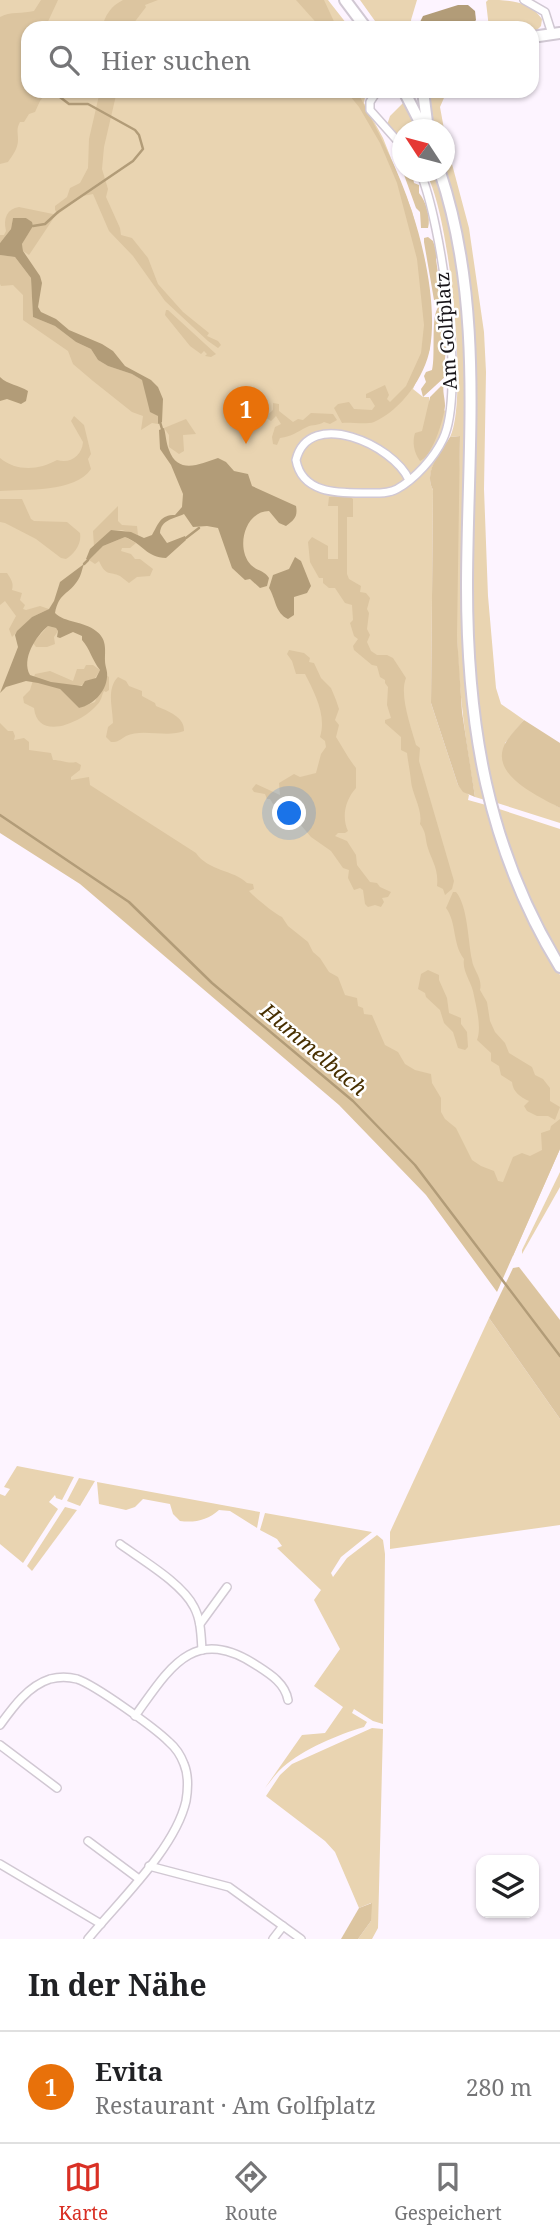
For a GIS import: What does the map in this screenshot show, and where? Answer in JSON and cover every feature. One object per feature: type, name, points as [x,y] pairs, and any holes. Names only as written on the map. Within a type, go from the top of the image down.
[{"type":"main road","points":[[345,0],[361,21]]},
{"type":"main road","points":[[408,98],[420,119]]},
{"type":"main road","points":[[424,98],[425,119]]},
{"type":"main road","points":[[443,182],[461,263],[470,344],[468,655],[476,735],[492,810],[508,860],[530,913],[560,967]]},
{"type":"street","points":[[524,0],[544,12],[556,33]]},
{"type":"street","points":[[373,98],[370,110],[392,135]]},
{"type":"street","name":"Am Golfplatz","points":[[409,480],[403,468],[384,451],[361,440],[339,435],[311,438],[303,445],[296,460],[297,468],[305,478],[321,490],[331,493],[389,492],[409,480],[429,461],[441,444],[448,426],[451,400],[451,338],[445,281],[432,210],[423,182]]},
{"type":"street","points":[[120,1544],[186,1595],[195,1608],[200,1624],[202,1650]]},
{"type":"street","points":[[200,1624],[227,1587]]},
{"type":"street","points":[[135,1716],[170,1668],[202,1650],[221,1649],[244,1657],[281,1684],[288,1700]]},
{"type":"street","points":[[0,1725],[28,1692],[41,1683],[58,1678],[72,1678],[84,1682],[164,1738],[176,1749],[184,1764],[188,1780],[180,1820],[172,1836],[88,1939]]},
{"type":"street","points":[[0,1745],[57,1788]]},
{"type":"street","points":[[88,1840],[139,1879]]},
{"type":"street","points":[[0,1864],[101,1924]]},
{"type":"street","points":[[149,1866],[229,1887],[301,1939]]},
{"type":"street","points":[[273,1939],[283,1926]]},
{"type":"shaded area","points":[[0,0],[328,0],[344,21],[21,21],[21,98],[365,98],[364,103],[383,138],[392,161],[392,182],[400,182],[412,211],[425,262],[431,311],[430,349],[413,389],[423,397],[429,397],[429,407],[447,411],[441,438],[447,442],[433,465],[430,477],[433,490],[431,703],[458,785],[469,795],[468,800],[486,805],[495,838],[538,937],[560,975],[560,1149],[513,1256],[0,754]]},
{"type":"shaded area","points":[[41,0],[58,0],[48,21],[21,21],[21,98],[42,98],[35,112],[29,114],[24,122],[20,122],[15,151],[8,162],[0,164],[0,17],[34,11]]},
{"type":"shaded area","points":[[123,0],[158,0],[145,5],[135,21],[104,21],[115,5]]},
{"type":"shaded area","points":[[296,0],[324,0],[334,21],[315,21]]},
{"type":"shaded area","points":[[360,0],[417,0],[411,21],[375,21]]},
{"type":"shaded area","points":[[510,1],[531,8],[542,19],[541,26],[539,28],[539,21],[488,21],[486,2]]},
{"type":"shaded area","points":[[458,5],[468,5],[475,11],[476,20],[420,21],[423,16]]},
{"type":"shaded area","points":[[98,98],[115,98],[104,147],[102,169],[108,189],[106,197],[121,235],[132,238],[148,258],[158,284],[183,312],[209,333],[207,336],[218,341],[221,345],[218,348],[165,301],[133,256],[109,231],[93,194],[83,196],[58,214],[55,210],[55,206],[67,197],[70,188],[80,183],[88,168],[89,139]]},
{"type":"shaded area","points":[[352,98],[361,98],[392,161],[392,171],[380,143]]},
{"type":"shaded area","points":[[426,98],[444,98],[440,107],[442,119],[430,119]]},
{"type":"shaded area","points":[[403,103],[412,119],[392,119],[392,130],[387,125],[390,116]]},
{"type":"shaded area","points":[[455,175],[469,228],[484,332],[484,489],[488,596],[496,688],[501,704],[524,720],[505,743],[518,782],[560,808],[560,823],[494,802],[483,750],[474,662],[474,499],[456,212],[448,182],[455,182]]},
{"type":"shaded area","points":[[401,182],[407,196],[425,261],[431,297],[430,348],[417,381],[402,401],[384,417],[367,423],[342,423],[334,408],[338,404],[349,402],[354,409],[372,410],[375,406],[370,398],[366,398],[366,394],[385,385],[390,402],[406,386],[421,353],[424,325],[417,259],[397,183]]},
{"type":"shaded area","points":[[407,182],[419,185],[419,193],[428,215],[428,228],[421,228],[420,212]]},
{"type":"shaded area","points":[[430,182],[438,182],[450,226],[461,304],[466,406],[466,679],[473,742],[485,800],[475,797],[459,674],[456,585],[460,436],[450,437],[455,416],[457,346],[448,261],[434,192]]},
{"type":"shaded area","points":[[19,207],[55,216],[29,255],[23,251],[22,244],[33,225],[26,218],[13,218],[11,229],[0,243],[0,235],[4,235],[6,231],[7,215]]},
{"type":"shaded area","points":[[13,218],[26,218],[32,222],[33,226],[22,244],[23,251],[42,283],[38,307],[41,312],[56,319],[69,330],[102,344],[113,351],[125,366],[151,380],[158,387],[163,399],[162,422],[158,424],[158,416],[150,412],[142,380],[108,366],[98,360],[91,349],[76,342],[55,326],[33,317],[31,278],[15,257],[0,255],[0,243],[11,229]]},
{"type":"shaded area","points":[[428,237],[433,241],[438,256],[436,259],[441,295],[438,300],[434,300],[424,242],[424,238]]},
{"type":"shaded area","points":[[0,255],[15,257],[31,278],[33,317],[55,326],[76,342],[91,349],[98,360],[108,366],[142,380],[158,416],[158,424],[152,423],[141,430],[143,416],[132,412],[73,364],[68,351],[23,320],[23,295],[13,285],[0,284]]},
{"type":"shaded area","points":[[439,306],[445,311],[442,320],[447,328],[444,334],[447,338],[447,375],[423,397],[421,389],[426,382],[424,376],[432,370],[435,318]]},
{"type":"shaded area","points":[[166,310],[216,354],[205,356],[207,354],[204,351],[201,354],[190,346],[165,315]]},
{"type":"shaded area","points":[[0,377],[28,391],[26,401],[21,404],[7,399],[0,401]]},
{"type":"shaded area","points":[[444,383],[445,406],[440,428],[429,453],[420,461],[414,447],[415,433],[422,431],[430,397]]},
{"type":"shaded area","points":[[273,403],[279,404],[279,411],[293,422],[303,420],[311,413],[333,414],[337,420],[330,424],[324,422],[309,426],[280,438],[277,445],[273,444],[275,427],[281,424],[276,416],[271,421],[265,417],[273,410]]},
{"type":"shaded area","points":[[74,416],[84,425],[91,454],[88,459],[91,469],[84,477],[62,486],[0,491],[0,458],[14,466],[28,468],[57,460],[71,460],[78,455],[83,442],[71,421]]},
{"type":"shaded area","points":[[186,419],[196,434],[183,435],[184,451],[179,454],[169,447],[169,435],[164,428]]},
{"type":"shaded area","points":[[164,428],[169,450],[178,463],[190,466],[218,458],[234,471],[248,474],[252,486],[296,506],[295,518],[286,526],[279,523],[269,511],[254,517],[245,532],[243,540],[246,558],[269,578],[267,586],[260,588],[250,579],[245,580],[232,568],[218,528],[193,527],[184,514],[168,520],[161,529],[160,533],[167,543],[185,536],[186,540],[166,558],[154,556],[125,537],[103,546],[89,560],[86,559],[90,549],[111,530],[131,532],[144,538],[152,535],[163,518],[175,515],[182,507],[183,494],[171,465],[160,449],[159,430]]},
{"type":"shaded area","points":[[460,436],[457,636],[462,712],[475,797],[463,792],[458,785],[431,703],[433,490],[430,476],[434,463],[450,437]]},
{"type":"shaded area","points":[[347,495],[353,499],[353,517],[347,517],[347,574],[349,579],[361,586],[360,592],[366,593],[370,598],[367,629],[370,635],[367,642],[371,651],[393,658],[406,678],[406,711],[416,745],[420,748],[419,761],[454,881],[452,889],[445,895],[443,889],[437,886],[436,869],[420,824],[407,753],[401,750],[401,737],[385,723],[385,720],[391,718],[387,705],[388,687],[380,677],[377,666],[354,650],[353,646],[358,639],[354,636],[350,623],[353,620],[352,605],[345,603],[335,588],[329,588],[323,583],[323,578],[319,578],[310,562],[308,542],[312,537],[328,546],[328,559],[338,559],[338,506],[328,506],[329,497]]},
{"type":"shaded area","points":[[0,499],[22,499],[34,521],[67,522],[80,533],[77,548],[66,559],[61,558],[36,539],[0,522]]},
{"type":"shaded area","points":[[118,506],[118,521],[122,525],[137,526],[138,535],[111,530],[94,547],[93,531]]},
{"type":"shaded area","points":[[125,537],[136,543],[130,548],[122,548],[121,551],[140,559],[153,569],[150,576],[137,577],[129,583],[106,571],[99,561],[95,564],[89,560],[103,546]]},
{"type":"shaded area","points":[[295,557],[301,561],[311,586],[307,593],[294,597],[294,615],[288,619],[278,609],[269,588],[273,575],[289,569]]},
{"type":"shaded area","points":[[84,564],[75,585],[59,601],[55,613],[91,628],[100,634],[105,644],[107,675],[104,688],[94,701],[79,708],[60,689],[38,683],[26,681],[6,687],[0,693],[18,647],[15,635],[17,631],[32,617],[49,609],[60,582]],"holes":[[[48,626],[56,628],[57,637],[60,638],[73,632],[82,636],[100,670],[96,678],[85,681],[82,686],[51,682],[30,675],[27,662],[35,642]]]},
{"type":"shaded area","points":[[0,573],[7,573],[11,579],[12,590],[22,593],[20,600],[25,605],[23,609],[40,606],[49,609],[32,617],[12,637],[9,629],[16,616],[5,601],[0,605]]},
{"type":"shaded area","points":[[48,626],[58,631],[54,637],[55,644],[36,647],[33,643]]},
{"type":"shaded area","points":[[289,650],[304,653],[310,658],[309,662],[314,663],[336,700],[339,709],[335,720],[339,725],[336,737],[356,768],[356,788],[346,808],[348,831],[335,836],[347,841],[356,855],[357,865],[370,882],[377,883],[391,892],[388,897],[382,898],[384,902],[381,907],[368,907],[363,890],[354,890],[348,878],[349,870],[343,868],[331,851],[311,837],[300,824],[289,822],[280,814],[280,807],[267,799],[265,794],[252,789],[256,784],[280,795],[279,783],[294,774],[300,777],[316,773],[321,754],[326,747],[325,741],[320,737],[322,720],[316,696],[305,674],[296,674],[287,654]]},
{"type":"shaded area","points":[[86,665],[93,665],[100,670],[92,683],[60,689],[79,708],[95,702],[106,675],[109,677],[109,690],[104,691],[94,708],[75,721],[54,727],[44,725],[38,719],[34,708],[24,703],[23,697],[30,690],[35,674],[50,671],[73,681],[77,669],[84,669]]},
{"type":"shaded area","points":[[118,677],[129,686],[142,691],[142,696],[156,706],[179,718],[184,731],[170,734],[132,734],[111,742],[106,737],[108,727],[113,723],[111,693]]},
{"type":"shaded area","points":[[524,720],[560,743],[560,808],[528,790],[509,774],[503,764],[502,754],[506,742]]},
{"type":"shaded area","points":[[0,723],[8,731],[13,731],[14,740],[24,738],[29,742],[29,750],[51,753],[53,760],[81,765],[71,780],[89,777],[90,785],[196,853],[207,863],[253,884],[254,889],[249,891],[308,942],[329,972],[338,977],[345,995],[357,998],[358,1006],[363,1008],[364,1014],[372,1015],[385,1045],[398,1052],[405,1064],[431,1074],[432,1083],[441,1098],[441,1112],[445,1119],[456,1128],[472,1160],[494,1171],[498,1181],[503,1182],[513,1157],[522,1153],[530,1156],[542,1150],[541,1133],[550,1130],[560,1119],[560,1149],[497,1292],[426,1195],[339,1105],[80,884],[0,833]]},
{"type":"shaded area","points":[[496,808],[560,829],[560,957],[531,904]]},
{"type":"shaded area","points":[[453,892],[456,892],[463,906],[473,964],[480,990],[487,1002],[490,1021],[509,1053],[532,1067],[535,1075],[543,1079],[550,1088],[550,1101],[560,1107],[555,1120],[527,1111],[524,1106],[529,1101],[518,1094],[512,1082],[501,1075],[499,1066],[491,1061],[491,1053],[477,1040],[479,1023],[473,991],[446,908]]},
{"type":"shaded area","points":[[428,970],[439,975],[449,1013],[461,1018],[461,1024],[467,1032],[468,1047],[465,1050],[458,1048],[453,1032],[444,1023],[440,1010],[418,989],[421,974]]},
{"type":"shaded area","points":[[560,1172],[560,1187],[522,1254],[522,1250]]},
{"type":"shaded area","points":[[519,1267],[560,1320],[560,1419],[489,1318],[513,1268]]},
{"type":"shaded area","points":[[489,1318],[560,1419],[560,1525],[390,1549],[390,1532]]},
{"type":"shaded area","points":[[17,1466],[74,1477],[62,1500],[55,1495],[49,1502],[58,1509],[23,1563],[0,1544],[0,1494],[5,1496],[10,1489],[4,1487]]},
{"type":"shaded area","points":[[79,1478],[95,1481],[80,1506],[67,1501]]},
{"type":"shaded area","points":[[97,1482],[260,1512],[257,1528],[230,1511],[219,1510],[206,1518],[186,1522],[180,1521],[173,1514],[170,1504],[143,1499],[135,1507],[126,1510],[99,1504]]},
{"type":"shaded area","points":[[65,1507],[77,1510],[32,1571],[27,1566]]},
{"type":"shaded area","points":[[265,1513],[372,1532],[341,1557],[331,1573],[333,1577],[347,1558],[377,1535],[383,1540],[385,1554],[383,1724],[354,1709],[352,1713],[367,1722],[364,1727],[332,1738],[291,1760],[265,1788],[302,1735],[325,1733],[343,1707],[314,1686],[340,1649],[314,1600],[321,1590],[277,1548],[282,1546],[277,1539],[260,1530]]},
{"type":"shaded area","points":[[372,1728],[383,1729],[378,1928],[372,1939],[358,1939],[371,1921],[371,1903],[359,1908],[335,1852],[325,1841],[266,1796],[280,1775],[292,1764]]},
{"type":"shaded area","points":[[372,1903],[371,1921],[358,1939],[341,1939],[359,1908]]},
{"type":"waterway","points":[[33,226],[45,224],[58,212],[133,161],[143,149],[135,130],[88,104],[69,104],[61,98]]},
{"type":"waterway","points":[[160,422],[162,429]]},
{"type":"waterway","points":[[186,538],[199,528]]},
{"type":"waterway","points":[[84,564],[88,560]]},
{"type":"waterway","name":"Hummelbach","points":[[0,815],[129,902],[212,983],[353,1101],[415,1165],[560,1356]]},
{"type":"place","name":"Evita","points":[[246,444]]}]
